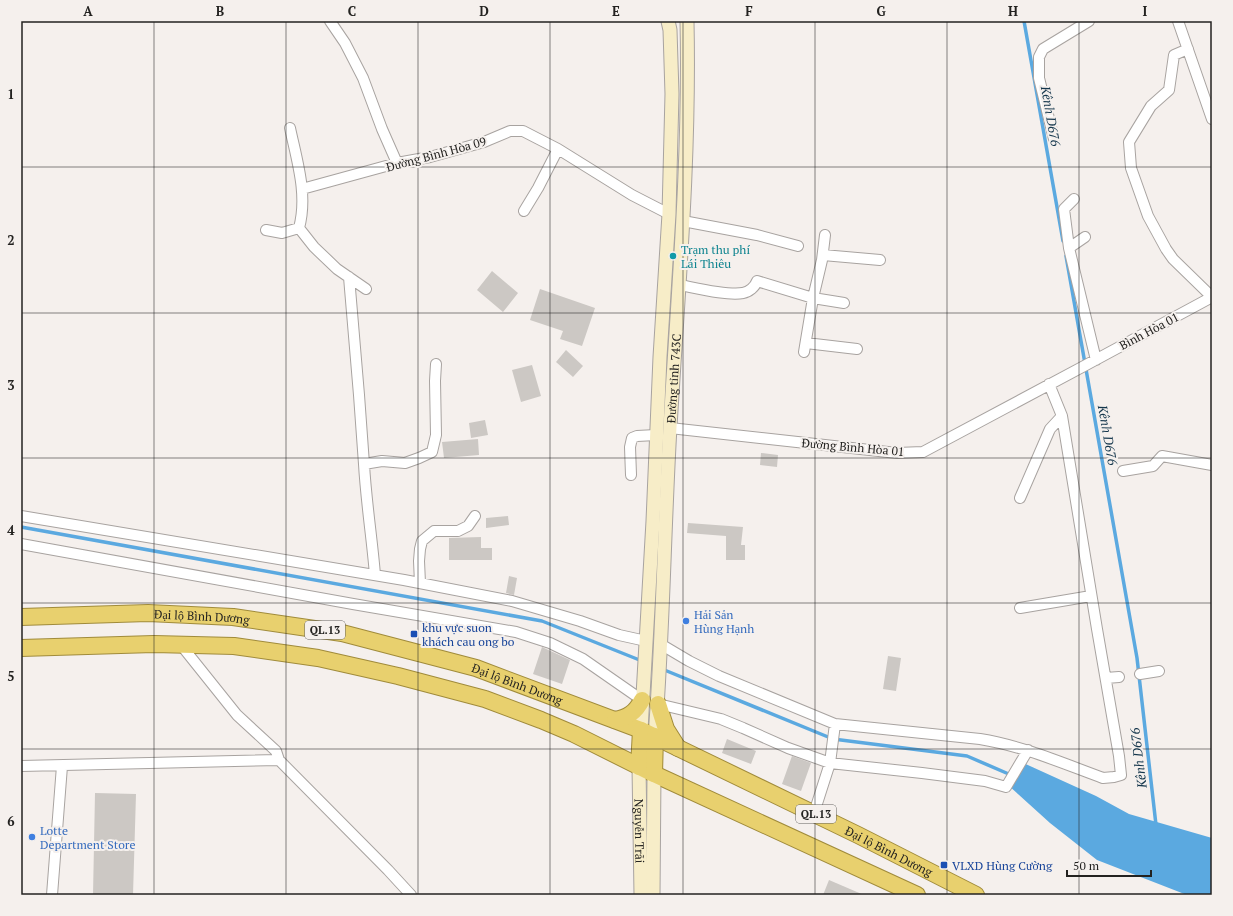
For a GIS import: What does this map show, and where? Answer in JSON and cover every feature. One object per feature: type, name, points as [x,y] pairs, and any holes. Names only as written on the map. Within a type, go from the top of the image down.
[{"type":"highway","name":"Đại lộ Bình Dương","points":[[21,618],[148,613],[233,617],[342,633],[476,668],[648,733],[814,813],[976,895]]},
{"type":"highway","name":"Đại lộ Bình Dương","points":[[21,648],[154,644],[234,646],[318,658],[438,686],[485,699],[541,720],[580,737],[638,767],[916,895]]},
{"type":"highway","points":[[615,720],[630,715],[635,711],[642,700]]},
{"type":"highway","points":[[658,704],[666,729],[678,748]]},
{"type":"highway","points":[[638,767],[648,733]]},
{"type":"highway","points":[[648,733],[654,774]]},
{"type":"main road","name":"Đường tỉnh 743C","points":[[648,733],[642,700],[669,214],[672,94],[670,30],[668,21]]},
{"type":"main road","name":"Đường tỉnh 743C","points":[[648,733],[658,704],[662,645],[670,428],[683,221],[687,21]]},
{"type":"main road","points":[[656,431],[670,428]]},
{"type":"main road","name":"Nguyễn Trãi","points":[[638,767],[641,895]]},
{"type":"main road","name":"Nguyễn Trãi","points":[[653,895],[654,774]]},
{"type":"street","points":[[330,21],[345,43],[363,78],[397,164]]},
{"type":"street","points":[[1054,139],[1040,78],[1039,57],[1043,49],[1090,21]]},
{"type":"street","points":[[1178,21],[1210,105],[1212,119]]},
{"type":"street","points":[[1188,49],[1174,55],[1169,90],[1151,106],[1129,142],[1131,168],[1148,216],[1166,249],[1173,259],[1212,297]]},
{"type":"street","points":[[290,128],[302,189],[303,215],[299,228]]},
{"type":"street","name":"Đường Bình Hòa 09","points":[[302,189],[484,142],[510,131],[523,131],[558,149],[632,195],[669,214]]},
{"type":"street","points":[[524,211],[538,188],[558,149]]},
{"type":"street","points":[[1074,199],[1064,209],[1069,248],[1096,360]]},
{"type":"street","points":[[683,221],[757,235],[798,246]]},
{"type":"street","points":[[266,230],[282,233],[299,228]]},
{"type":"street","points":[[299,228],[314,247],[337,269],[366,288]]},
{"type":"street","points":[[825,235],[823,255],[813,298],[805,348],[857,350]]},
{"type":"street","points":[[1069,248],[1084,237]]},
{"type":"street","points":[[823,255],[880,260]]},
{"type":"street","points":[[349,277],[365,489],[375,575]]},
{"type":"street","points":[[680,285],[723,292],[741,293],[752,288],[757,281],[813,298],[844,303]]},
{"type":"street","name":"Bình Hòa 01","points":[[1086,365],[1212,297]]},
{"type":"street","points":[[364,464],[382,461],[405,463],[432,452],[436,435],[436,364]]},
{"type":"street","name":"Đường Bình Hòa 01","points":[[670,428],[897,453],[923,452],[1086,365]]},
{"type":"street","points":[[662,645],[719,676],[835,724],[980,739],[1003,743],[1028,750],[1103,778],[1114,778],[1121,775],[1062,416],[1053,382]]},
{"type":"street","points":[[1020,498],[1050,429],[1062,416]]},
{"type":"street","points":[[631,475],[630,447],[632,438],[656,431]]},
{"type":"street","points":[[1122,470],[1153,466],[1162,456],[1212,465]]},
{"type":"street","points":[[21,516],[375,575],[512,601],[580,621],[619,635],[646,642]]},
{"type":"street","points":[[420,584],[419,561],[422,541],[434,532],[458,531],[468,526],[475,516]]},
{"type":"street","points":[[21,544],[516,632],[550,643],[582,659],[642,700]]},
{"type":"street","points":[[1020,608],[1092,596]]},
{"type":"street","points":[[181,645],[237,715],[276,751],[279,760],[411,895]]},
{"type":"street","points":[[1140,674],[1159,671]]},
{"type":"street","points":[[1106,678],[1119,677]]},
{"type":"street","points":[[658,704],[721,719],[788,748],[830,763],[985,781],[1006,788],[1028,750]]},
{"type":"street","points":[[814,813],[830,763],[835,724]]},
{"type":"street","points":[[21,766],[279,760]]},
{"type":"street","points":[[52,895],[62,766]]},
{"type":"water","points":[[1019,761],[1096,796],[1129,814],[1212,838],[1212,895],[1187,895],[1097,860],[1050,823],[1008,785]]},
{"type":"building","points":[[492,271],[518,293],[503,312],[477,290]]},
{"type":"building","points":[[540,289],[595,308],[582,346],[560,339],[563,331],[530,320]]},
{"type":"building","points":[[566,350],[583,366],[573,377],[556,362]]},
{"type":"building","points":[[532,365],[541,396],[521,402],[512,370]]},
{"type":"building","points":[[485,420],[488,435],[471,438],[469,423]]},
{"type":"building","points":[[478,439],[479,455],[444,458],[442,442]]},
{"type":"building","points":[[761,453],[778,455],[777,467],[760,465]]},
{"type":"building","points":[[508,516],[509,525],[486,528],[486,518]]},
{"type":"building","points":[[688,523],[743,527],[741,545],[745,545],[745,560],[726,560],[726,536],[687,533]]},
{"type":"building","points":[[481,537],[481,548],[492,548],[492,560],[449,560],[449,538]]},
{"type":"building","points":[[509,576],[517,578],[514,595],[506,593]]},
{"type":"building","points":[[542,647],[570,660],[562,684],[533,674]]},
{"type":"building","points":[[888,656],[901,658],[896,691],[883,689]]},
{"type":"building","points":[[727,739],[756,751],[751,764],[722,753]]},
{"type":"building","points":[[792,756],[811,763],[801,791],[782,784]]},
{"type":"building","points":[[95,793],[136,794],[133,895],[93,895]]},
{"type":"building","points":[[829,880],[864,895],[823,895]]},
{"type":"waterway","name":"Kênh D676","points":[[1024,21],[1063,241]]},
{"type":"waterway","name":"Kênh D676","points":[[1066,256],[1137,658],[1156,825]]},
{"type":"waterway","points":[[21,527],[542,621],[642,661]]},
{"type":"waterway","points":[[662,669],[833,739],[967,756],[1011,775]]},
{"type":"place","name":"Trạm thu phí Lái Thiêu","points":[[673,256]]},
{"type":"place","name":"Hải Sản Hùng Hạnh","points":[[686,621]]},
{"type":"place","name":"khu vực suon khách cau ong bo","points":[[414,634]]},
{"type":"place","name":"Lotte Department Store","points":[[32,837]]},
{"type":"place","name":"VLXD Hùng Cường","points":[[944,865]]}]
